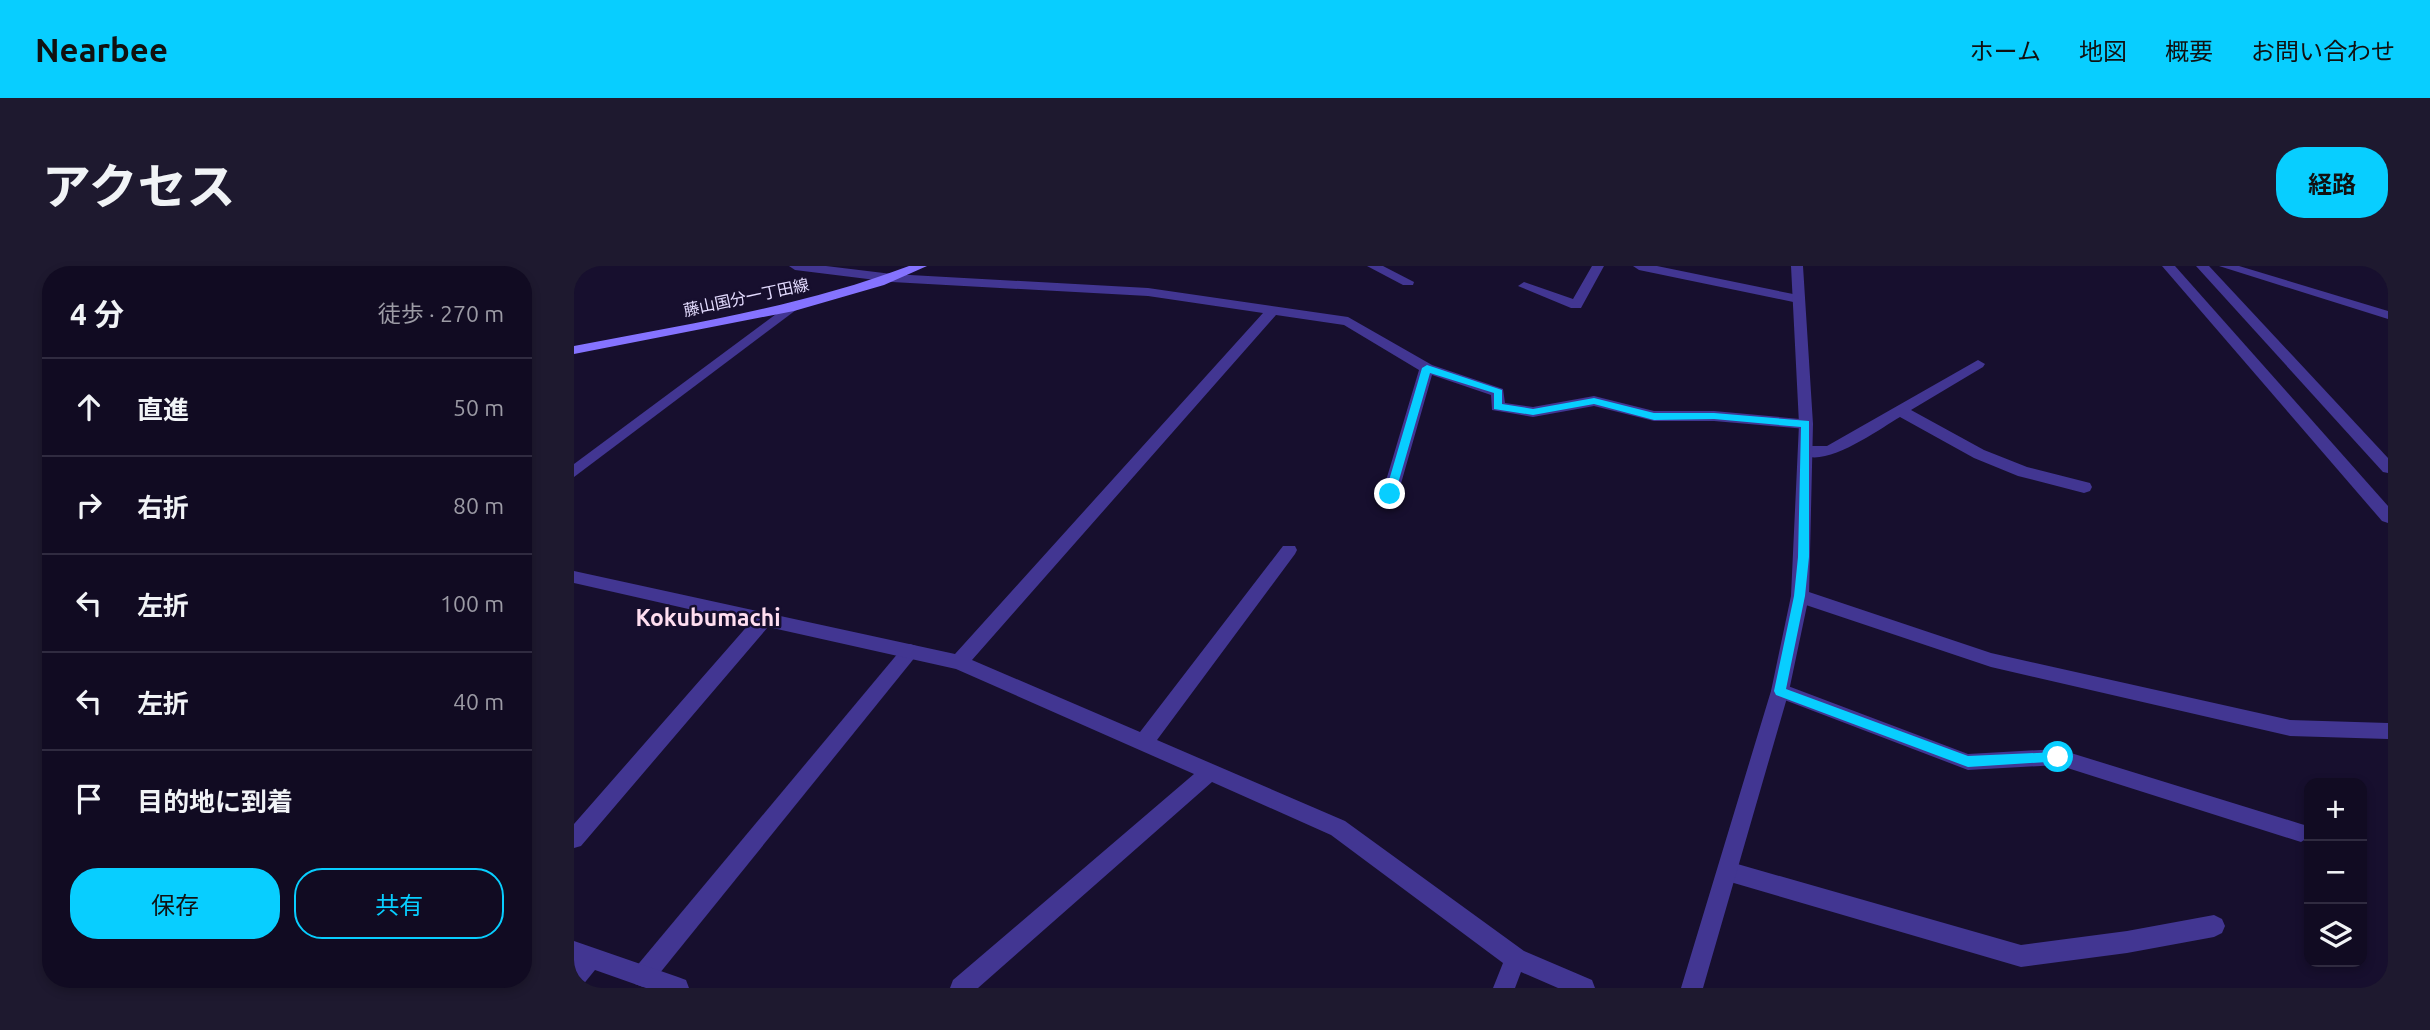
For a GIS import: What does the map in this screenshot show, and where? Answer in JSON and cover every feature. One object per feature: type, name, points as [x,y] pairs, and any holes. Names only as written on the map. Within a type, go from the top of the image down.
[{"type":"main road","name":"藤山国分一丁田線","points":[[574,350],[791,307],[922,267]]},
{"type":"street","points":[[796,266],[892,278],[1148,292],[1274,309],[1348,321],[1427,368],[1498,392],[1497,407],[1533,412],[1594,401],[1654,416],[1714,416],[1806,424]]},
{"type":"street","points":[[1373,266],[1408,282]]},
{"type":"street","points":[[1524,286],[1576,305],[1598,266]]},
{"type":"street","points":[[1639,266],[1798,299]]},
{"type":"street","points":[[1692,988],[1780,691],[1800,596],[1806,424],[1797,266]]},
{"type":"street","points":[[2168,266],[2388,517]]},
{"type":"street","points":[[2203,266],[2388,468]]},
{"type":"street","points":[[2225,266],[2388,315]]},
{"type":"street","points":[[574,472],[791,307]]},
{"type":"street","points":[[959,662],[1274,309]]},
{"type":"street","points":[[1806,451],[1830,451],[1978,364]]},
{"type":"street","points":[[1390,494],[1427,368]]},
{"type":"street","points":[[1899,410],[1979,454],[2023,472],[2084,487]]},
{"type":"street","points":[[1143,743],[1289,550]]},
{"type":"street","points":[[574,577],[959,662],[1338,828],[1517,959],[1584,988]]},
{"type":"street","points":[[1800,596],[1991,660],[2290,728],[2388,731]]},
{"type":"street","points":[[574,839],[764,619]]},
{"type":"street","points":[[643,976],[910,651]]},
{"type":"street","points":[[1780,691],[1968,762],[2058,757],[2301,833]]},
{"type":"street","points":[[961,988],[1210,772]]},
{"type":"street","points":[[1727,871],[2021,956],[2127,942],[2214,926]]},
{"type":"street","points":[[574,978],[582,955],[678,988]]},
{"type":"street","points":[[1504,988],[1517,959]]},
{"type":"district","name":"Kokubumachi","points":[[708,618]]},
{"type":"route","points":[[1390,494],[1427,368],[1498,392],[1497,407],[1533,412],[1594,401],[1654,416],[1714,416],[1806,424],[1800,596],[1780,691],[1968,762],[2058,757]]}]
